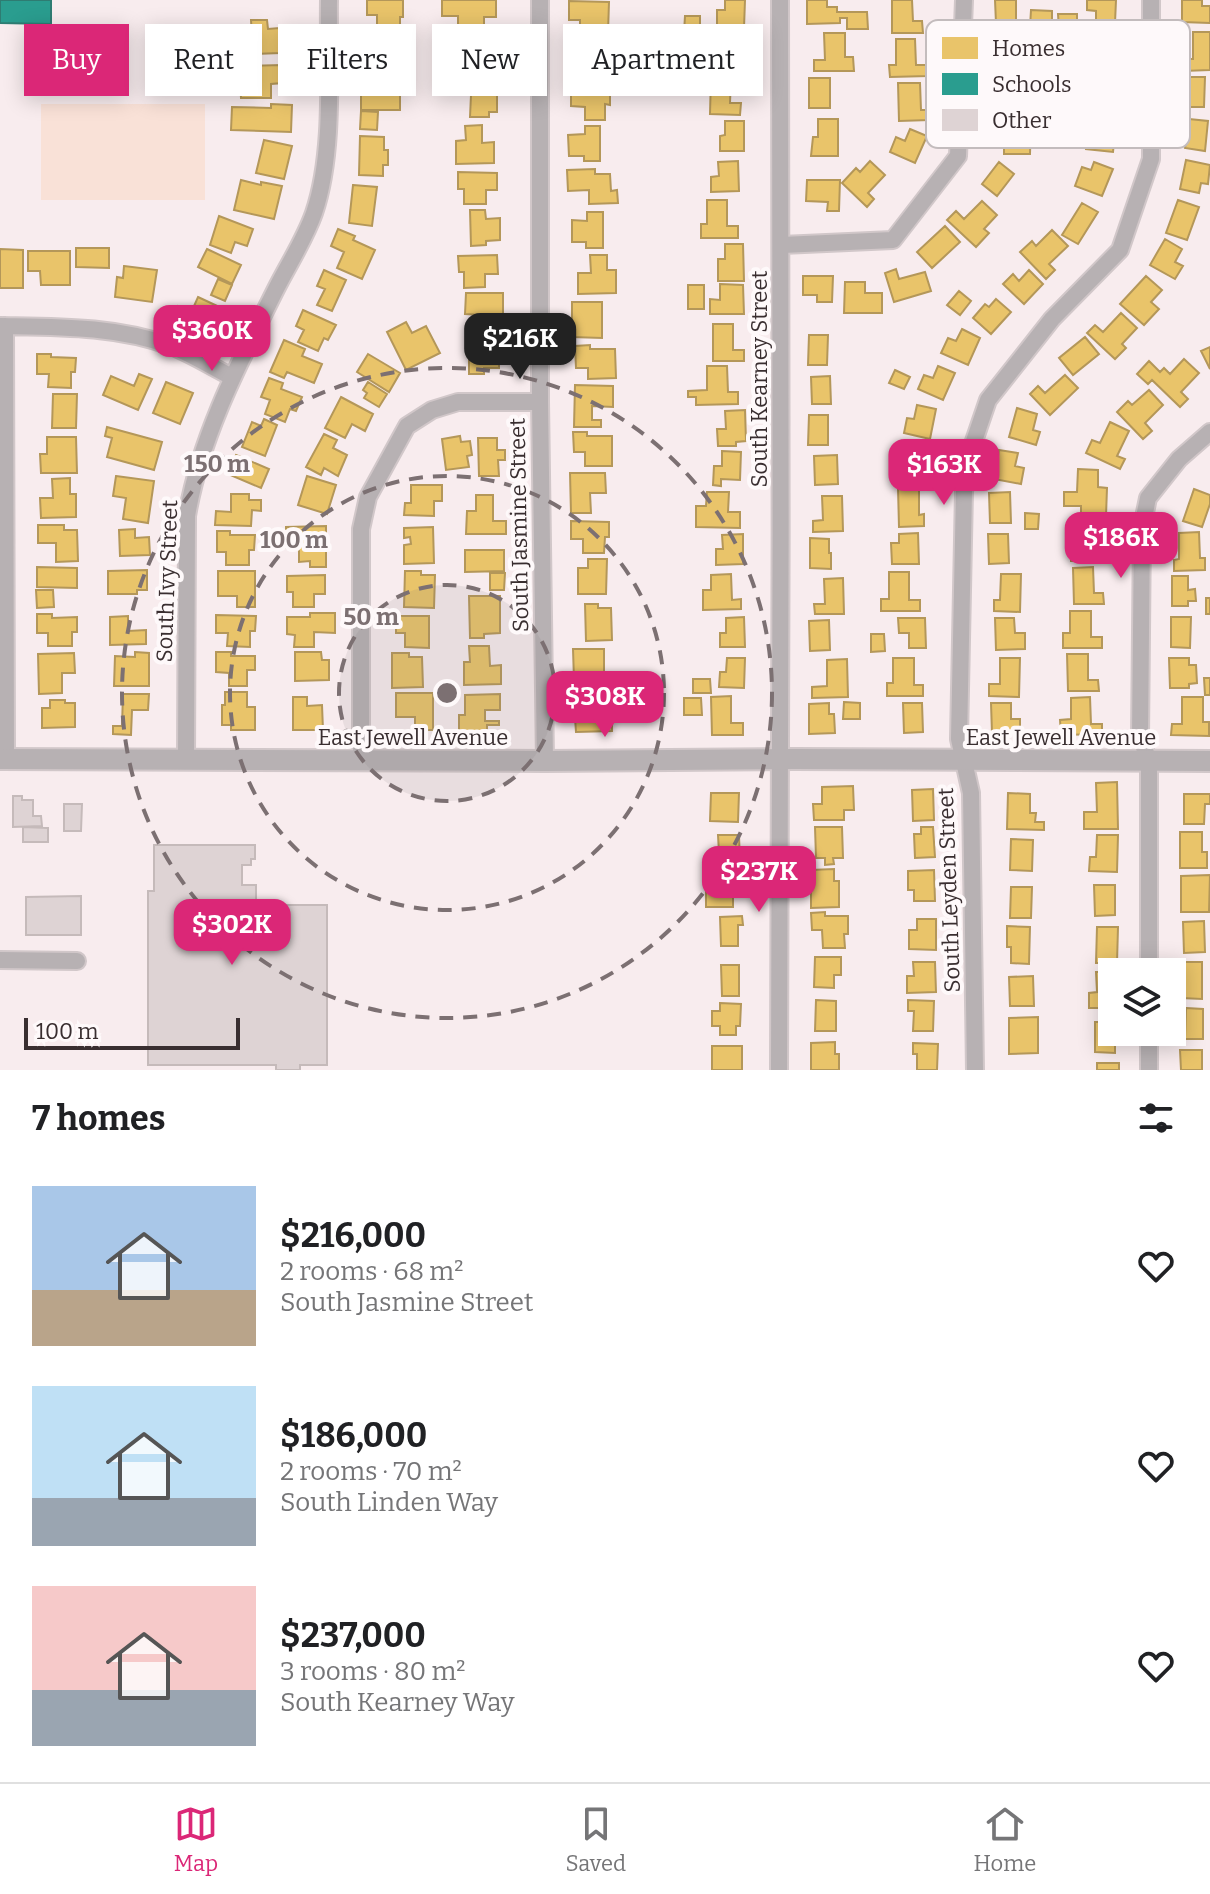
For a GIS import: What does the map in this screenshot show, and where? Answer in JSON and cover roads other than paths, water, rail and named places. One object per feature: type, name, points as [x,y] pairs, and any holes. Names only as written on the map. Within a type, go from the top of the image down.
[{"type":"street","name":"South Ivy Street","points":[[186,760],[187,516],[192,483],[232,377],[313,215],[323,180],[328,132],[329,0]]},
{"type":"street","name":"South Jasmine Street","points":[[540,0],[540,402],[545,761]]},
{"type":"street","name":"South Kearney Street","points":[[779,1070],[780,0]]},
{"type":"street","points":[[963,20],[964,0]]},
{"type":"street","points":[[782,245],[893,240],[958,156],[958,148]]},
{"type":"street","name":"South Leyden Street","points":[[975,1070],[971,793],[959,739],[964,491],[973,444],[988,400],[1052,319],[1120,250],[1151,159],[1151,148]]},
{"type":"street","points":[[3,759],[2,326],[88,327],[129,334],[173,347],[232,377]]},
{"type":"street","points":[[361,760],[361,529],[368,497],[407,426],[432,410],[458,402],[540,402]]},
{"type":"street","points":[[1149,958],[1149,761],[1140,737],[1142,527],[1148,498],[1179,459],[1210,432]]},
{"type":"street","name":"East Jewell Avenue","points":[[3,759],[1210,761]]},
{"type":"street","points":[[0,960],[77,961]]},
{"type":"street","points":[[1149,1046],[1149,1070]]}]
